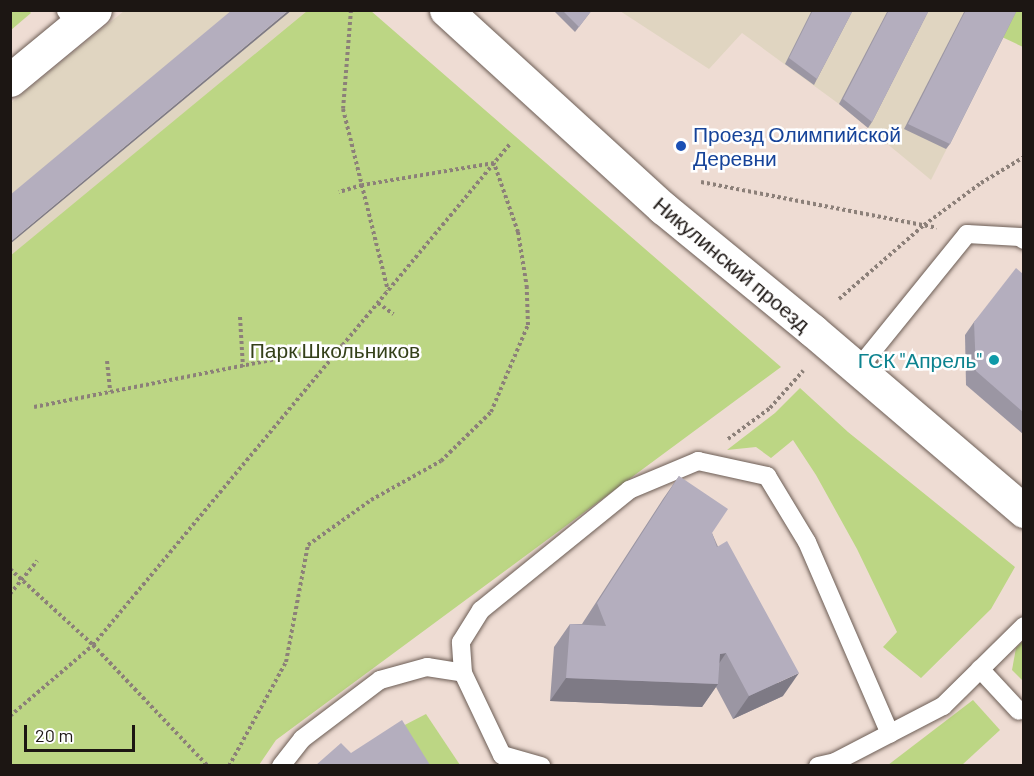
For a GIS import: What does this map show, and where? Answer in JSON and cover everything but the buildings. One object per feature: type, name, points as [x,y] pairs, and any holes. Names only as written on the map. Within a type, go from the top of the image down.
[{"type":"street","points":[[10,80],[95,10]]},
{"type":"street","name":"Никулинский проезд","points":[[446,10],[656,202],[1023,511]]},
{"type":"lane","points":[[857,370],[968,234],[1020,237],[1023,240]]},
{"type":"lane","points":[[541,765],[514,762],[502,755],[463,673],[461,642],[481,610],[630,490],[698,461],[767,476],[807,542],[890,734]]},
{"type":"lane","points":[[818,765],[835,762],[943,706],[1023,626]]},
{"type":"lane","points":[[281,765],[302,739],[380,680],[427,667],[463,673]]},
{"type":"lane","points":[[980,669],[1019,711]]},
{"type":"path","points":[[351,10],[343,109],[388,291]]},
{"type":"path","points":[[10,716],[93,645],[510,144]]},
{"type":"path","points":[[839,299],[924,225],[981,183],[1023,157]]},
{"type":"path","points":[[339,192],[362,184],[495,164]]},
{"type":"path","points":[[229,765],[286,662],[308,544],[370,500],[441,460],[490,412],[512,367],[528,325],[527,288],[518,232],[495,164]]},
{"type":"path","points":[[701,182],[968,234]]},
{"type":"path","points":[[378,303],[393,314]]},
{"type":"path","points":[[240,317],[243,367]]},
{"type":"path","points":[[34,407],[343,346]]},
{"type":"path","points":[[107,361],[110,392]]},
{"type":"path","points":[[698,461],[770,408],[803,371]]},
{"type":"path","points":[[10,594],[23,581],[37,561]]},
{"type":"path","points":[[10,569],[93,645],[208,765]]},
{"type":"shaded area","points":[[124,11],[307,11],[11,256],[11,103]]},
{"type":"shaded area","points":[[620,11],[1016,11],[931,180],[839,104],[742,33],[709,69]]},
{"type":"green space","points":[[11,10],[29,11],[31,13],[11,30]]},
{"type":"green space","name":"Парк Школьников","points":[[307,11],[371,11],[781,367],[276,740],[259,765],[11,765],[10,256]]},
{"type":"green space","points":[[1016,11],[1023,11],[1023,47],[1002,37]]},
{"type":"green space","points":[[800,388],[848,432],[1015,567],[991,609],[921,678],[883,647],[897,632],[857,549],[816,475],[793,440],[771,458],[756,447],[727,450],[775,413]]},
{"type":"green space","points":[[1023,641],[1023,681],[1012,670],[1016,648]]},
{"type":"green space","points":[[973,700],[1000,730],[962,765],[888,765]]},
{"type":"green space","points":[[426,714],[460,765],[417,765],[395,730]]},
{"type":"place","name":"Проезд Олимпийской Деревни","points":[[681,146]]},
{"type":"place","name":"ГСК \"Апрель\"","points":[[994,360]]}]
